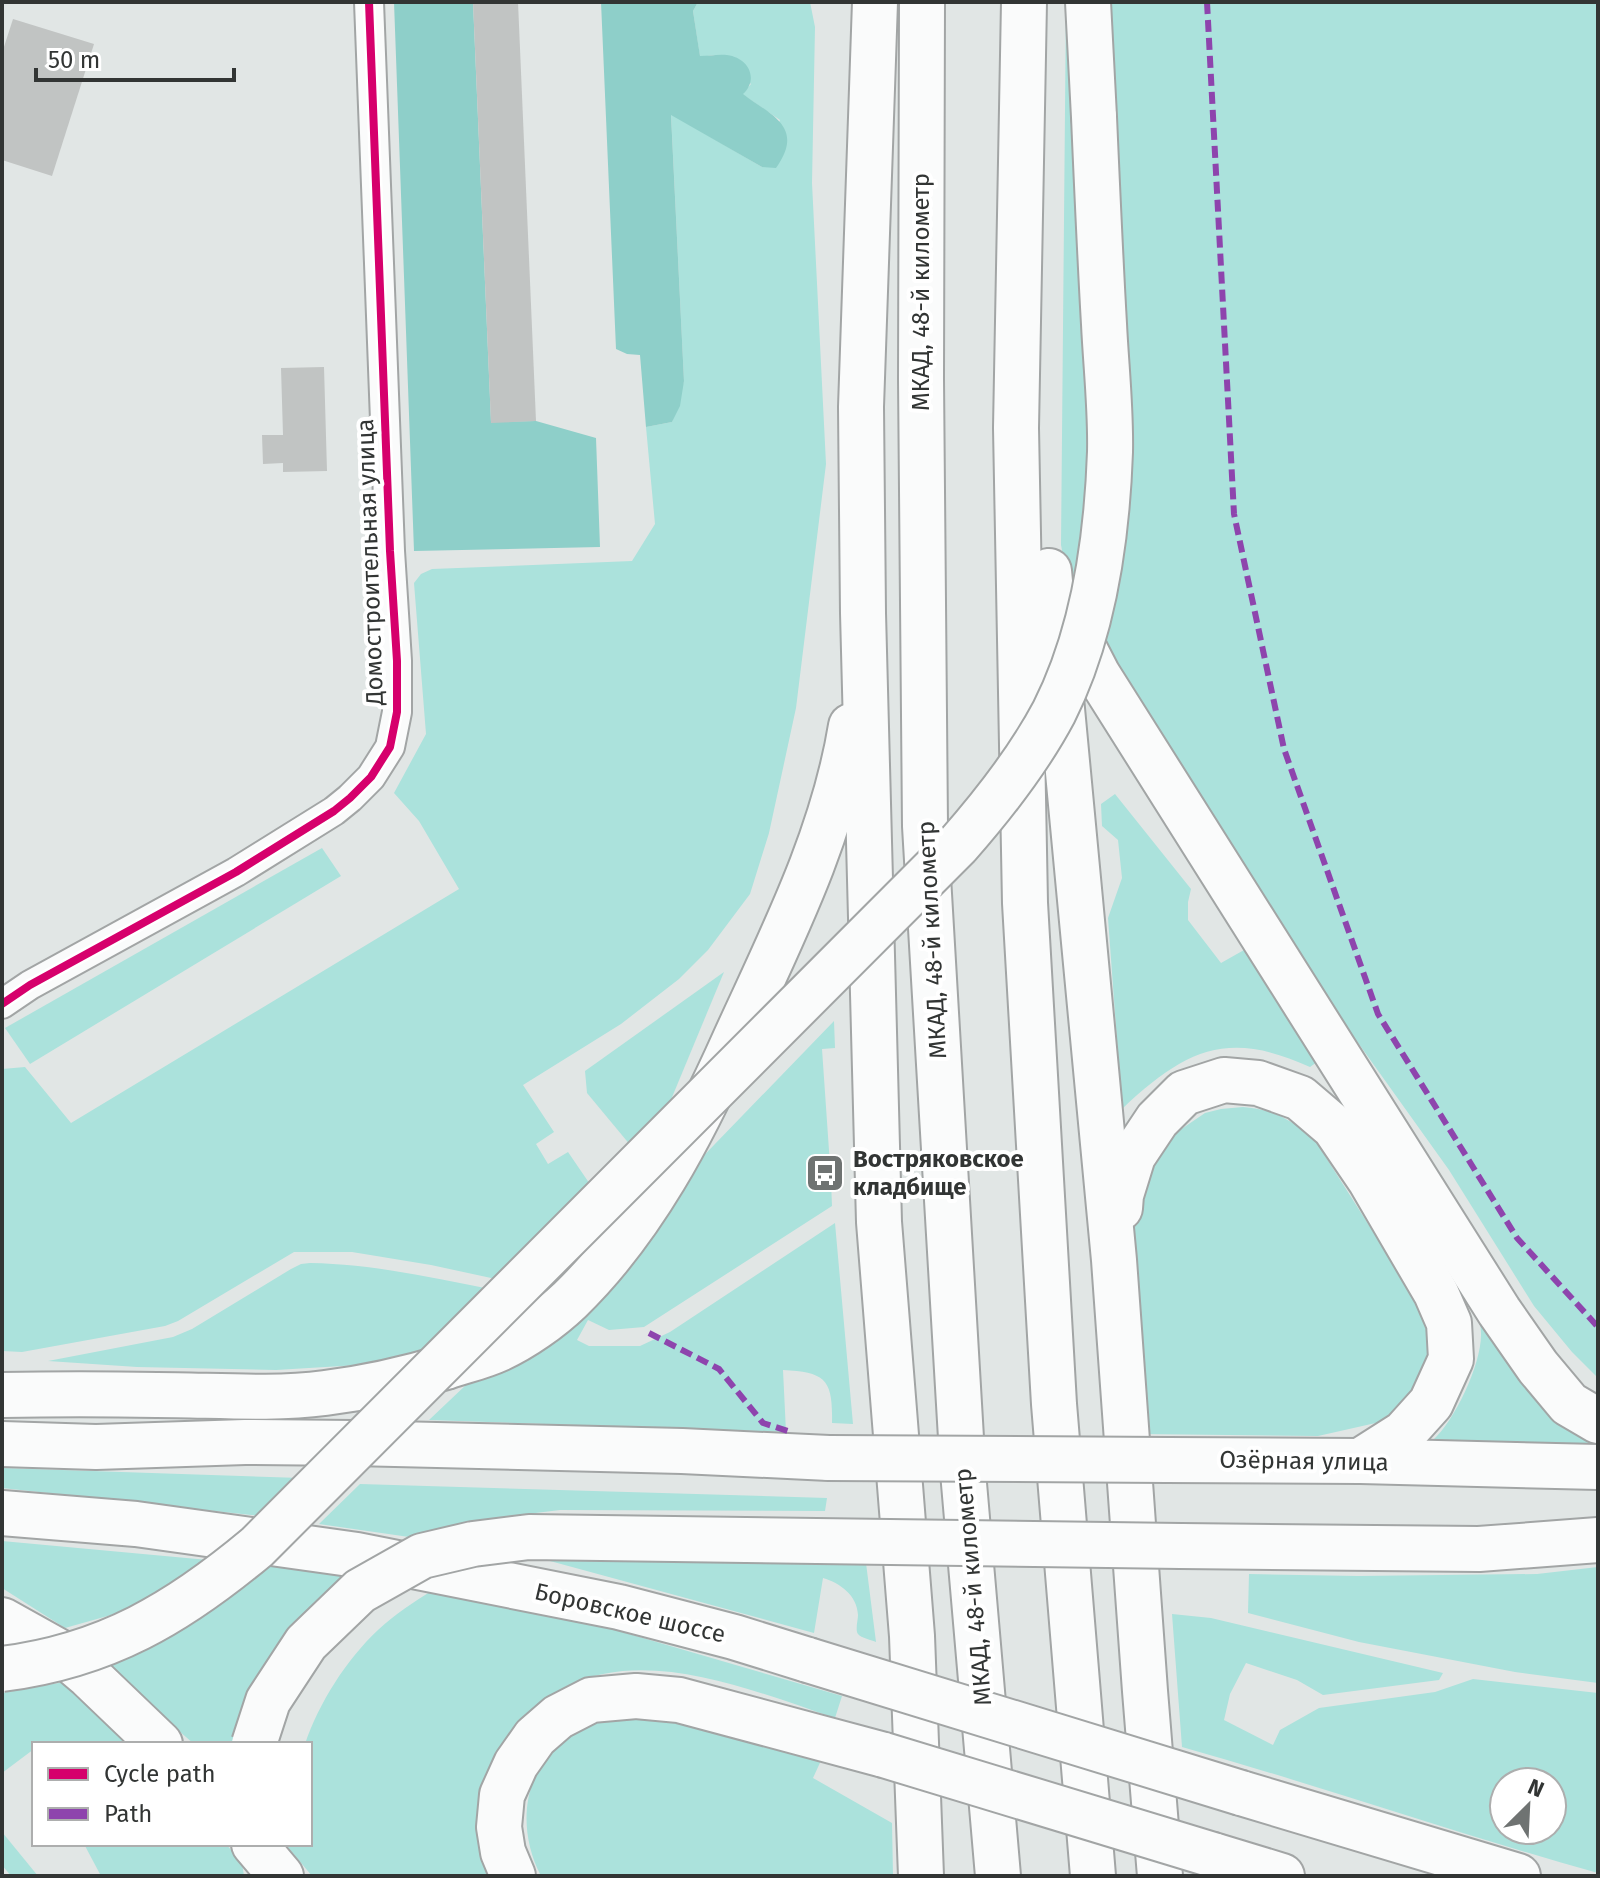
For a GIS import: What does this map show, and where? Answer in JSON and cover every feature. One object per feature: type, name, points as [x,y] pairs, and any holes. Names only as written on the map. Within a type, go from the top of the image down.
[{"type":"main road","points":[[875,2],[861,407],[863,613],[879,1222],[912,1636],[921,1876]]},
{"type":"main road","name":"МКАД, 48-й километр","points":[[922,2],[925,826],[963,1472],[998,1876]]},
{"type":"main road","points":[[1024,2],[1016,428],[1026,919],[1054,1404],[1093,1876]]},
{"type":"main road","points":[[2,1669],[88,1650],[127,1635],[169,1613],[257,1547],[958,845],[992,807],[1010,781],[1054,712],[1074,665],[1092,605],[1104,533],[1110,450],[1088,2]]},
{"type":"main road","points":[[1016,428],[1026,492],[1049,571],[1066,613],[1098,675],[1499,1311],[1538,1367],[1569,1404],[1598,1421]]},
{"type":"main road","points":[[1049,571],[1114,1260],[1160,1876]]},
{"type":"main road","points":[[2,1395],[265,1396],[321,1394],[377,1386],[499,1349],[536,1327],[569,1301],[600,1268],[645,1210],[682,1147],[715,1083],[810,873],[834,803],[851,730],[863,613]]},
{"type":"main road","points":[[1114,1260],[1121,1195],[1133,1156],[1157,1120],[1184,1093],[1224,1080],[1258,1083],[1300,1098],[1334,1127],[1370,1180],[1436,1293],[1449,1323],[1451,1359],[1431,1403],[1404,1433],[1360,1461]]},
{"type":"main road","points":[[2,1408],[245,1442]]},
{"type":"main road","points":[[2,1444],[96,1447],[245,1442]]},
{"type":"main road","name":"Озёрная улица","points":[[245,1442],[540,1447],[829,1458],[1360,1461],[1598,1467]]},
{"type":"main road","name":"Боровское шоссе","points":[[2,1513],[136,1524],[357,1555],[619,1607],[734,1637],[1518,1876]]},
{"type":"main road","points":[[255,1742],[268,1701],[306,1643],[360,1591],[422,1556],[473,1544],[529,1537],[1479,1549],[1598,1540]]},
{"type":"main road","points":[[2,1620],[63,1654],[158,1742]]},
{"type":"main road","points":[[513,1876],[503,1852],[499,1827],[502,1795],[516,1764],[535,1737],[558,1717],[591,1700],[636,1696],[679,1700],[884,1755],[1282,1876]]},
{"type":"main road","points":[[246,1846],[249,1876]]},
{"type":"main road","points":[[256,1846],[281,1876]]},
{"type":"street","name":"Домостроительная улица","points":[[2,1004],[30,985],[236,872],[334,811],[371,777],[390,747],[397,712],[397,661],[369,2]]},
{"type":"shaded area","points":[[394,2],[473,2],[491,422],[536,421],[596,438],[600,547],[414,551]]},
{"type":"shaded area","points":[[601,2],[698,2],[693,11],[700,56],[727,55],[741,60],[751,76],[743,94],[774,116],[786,132],[784,154],[776,168],[762,167],[671,115],[684,381],[680,406],[672,422],[646,427],[640,355],[616,349]]},
{"type":"shaded area","points":[[698,2],[810,2],[815,27],[812,183],[826,464],[796,708],[769,833],[750,894],[708,950],[679,979],[621,1024],[523,1085],[554,1132],[536,1144],[548,1164],[568,1152],[596,1193],[505,1281],[352,1252],[294,1252],[165,1326],[22,1352],[2,1351],[2,1069],[25,1067],[71,1123],[459,889],[419,821],[394,793],[426,734],[414,583],[421,574],[432,569],[632,561],[655,524],[646,427],[672,422],[684,381],[671,114],[762,167],[780,120],[742,94],[751,84],[714,55],[700,57],[693,11]]},
{"type":"shaded area","points":[[1066,2],[1598,2],[1598,1378],[1534,1306],[1449,1170],[1321,991],[1073,608],[1061,545]]},
{"type":"shaded area","points":[[1115,794],[1191,889],[1188,920],[1221,963],[1244,950],[1324,1057],[1310,1067],[1281,1055],[1254,1049],[1231,1048],[1208,1052],[1166,1072],[1122,1109],[1108,918],[1122,878],[1118,840],[1102,826],[1101,804]]},
{"type":"shaded area","points":[[322,848],[341,876],[30,1064],[5,1028]]},
{"type":"shaded area","points":[[724,972],[658,1131],[636,1152],[587,1093],[585,1071]]},
{"type":"shaded area","points":[[834,1021],[835,1048],[822,1049],[830,1165],[819,1166],[820,1182],[831,1181],[832,1206],[644,1327],[609,1330],[588,1320],[577,1340],[589,1346],[640,1346],[670,1332],[835,1223],[853,1424],[832,1423],[831,1397],[824,1381],[818,1376],[783,1370],[786,1432],[429,1420],[657,1204]]},
{"type":"shaded area","points":[[1243,1107],[1280,1116],[1313,1137],[1429,1320],[1433,1351],[1415,1390],[1389,1420],[1318,1436],[1142,1434],[1130,1258],[1134,1211],[1162,1149],[1180,1130],[1205,1113]]},
{"type":"shaded area","points":[[310,1263],[380,1269],[495,1290],[424,1361],[276,1370],[137,1367],[48,1361],[173,1337],[192,1329],[291,1269]]},
{"type":"shaded area","points":[[1478,1314],[1598,1434],[1598,1454],[1412,1455],[1441,1431],[1466,1390],[1480,1345]]},
{"type":"shaded area","points":[[2,1468],[301,1478],[260,1516],[2,1488]]},
{"type":"shaded area","points":[[360,1484],[827,1498],[825,1511],[560,1510],[460,1527],[430,1540],[319,1524]]},
{"type":"shaded area","points":[[2,1541],[208,1560],[136,1604],[111,1615],[65,1628],[2,1588]]},
{"type":"shaded area","points":[[576,1558],[866,1563],[876,1642],[858,1634],[857,1608],[851,1596],[836,1583],[823,1578],[814,1633],[550,1561]]},
{"type":"shaded area","points":[[268,1565],[367,1578],[254,1742],[192,1742],[102,1664]]},
{"type":"shaded area","points":[[1598,1567],[1598,1683],[1515,1672],[1359,1642],[1248,1613],[1249,1574],[1537,1574]]},
{"type":"shaded area","points":[[433,1590],[528,1608],[612,1629],[842,1696],[835,1718],[747,1689],[701,1677],[656,1671],[613,1672],[572,1684],[534,1708],[501,1748],[491,1876],[312,1876],[287,1846],[312,1846],[312,1742],[306,1742],[318,1713],[355,1655],[378,1630]]},
{"type":"shaded area","points":[[1172,1614],[1211,1618],[1443,1673],[1439,1680],[1323,1695],[1297,1680],[1246,1663],[1230,1694],[1224,1720],[1273,1745],[1280,1730],[1319,1708],[1435,1692],[1473,1679],[1598,1693],[1598,1873],[1507,1846],[1568,1846],[1568,1766],[1488,1766],[1488,1840],[1182,1747]]},
{"type":"shaded area","points":[[70,1681],[133,1742],[32,1742],[32,1750],[2,1773],[2,1693]]},
{"type":"shaded area","points":[[648,1713],[824,1754],[813,1778],[892,1823],[893,1876],[541,1876],[527,1833],[530,1790],[538,1770],[550,1752],[588,1725],[610,1718]]},
{"type":"shaded area","points":[[2,1832],[38,1876],[11,1876],[2,1865]]},
{"type":"shaded area","points":[[85,1846],[228,1846],[242,1863],[244,1876],[101,1876]]},
{"type":"building","points":[[473,2],[518,2],[536,421],[491,423]]},
{"type":"building","points":[[13,19],[94,44],[52,176],[2,160],[2,53]]},
{"type":"building","points":[[324,367],[327,471],[283,472],[283,463],[263,464],[262,435],[283,435],[281,368]]},
{"type":"marked path","points":[[1207,2],[1234,514],[1284,749],[1378,1014],[1517,1238],[1598,1327]]},
{"type":"marked path","points":[[649,1333],[719,1369],[763,1423],[788,1431]]},
{"type":"cycle path","points":[[2,1004],[30,985],[236,872],[334,811],[371,777],[390,747],[397,712],[397,661],[369,2]]},
{"type":"place","name":"Востряковское кладбище","points":[[825,1173]]}]
